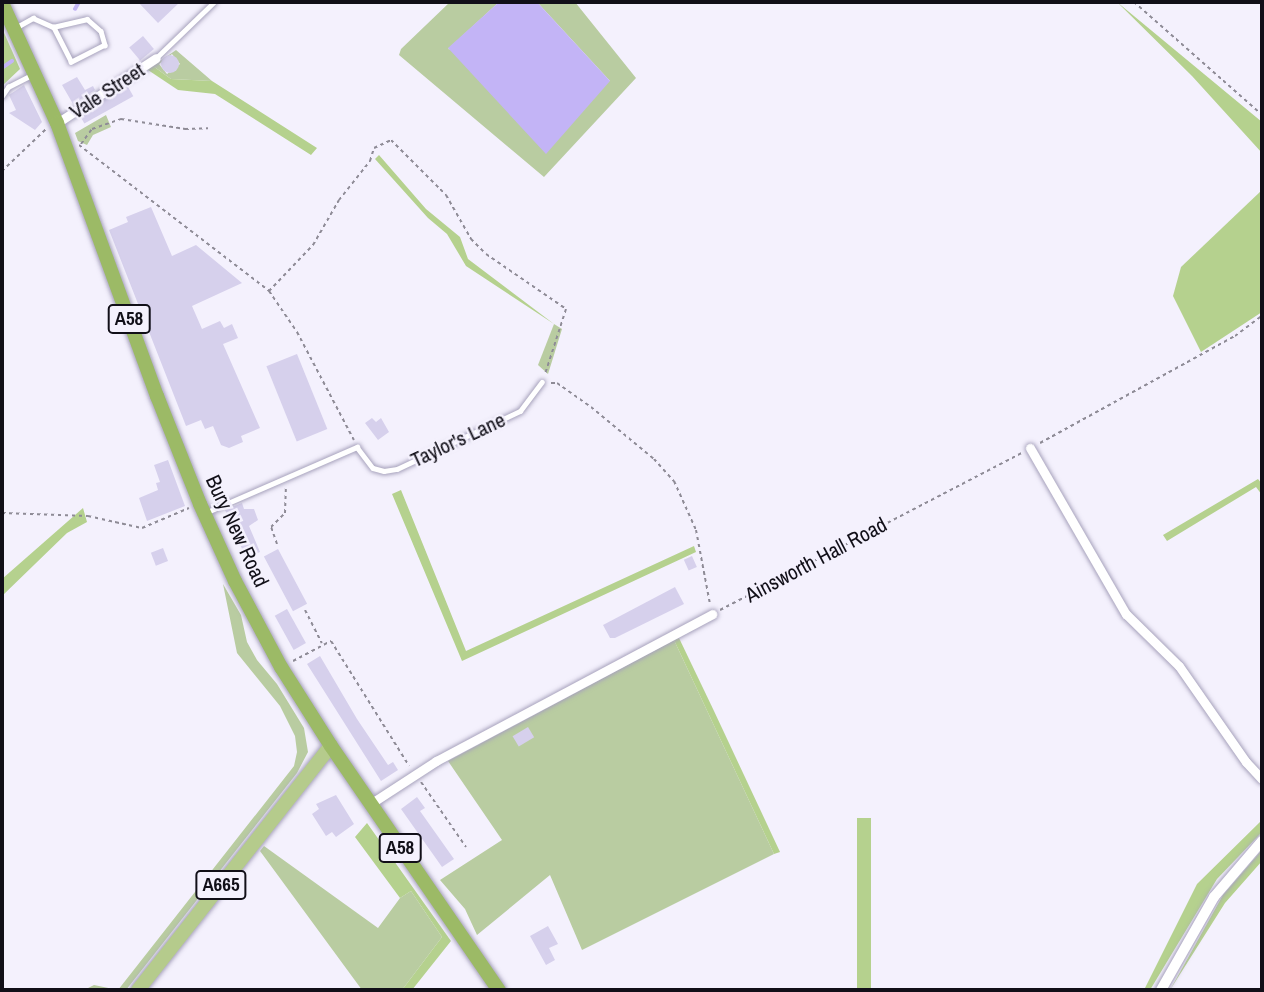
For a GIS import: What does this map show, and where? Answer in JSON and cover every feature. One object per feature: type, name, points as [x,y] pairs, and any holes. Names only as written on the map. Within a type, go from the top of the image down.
[{"type":"highway","name":"A58","points":[[2,3],[15,29]]},
{"type":"highway","name":"Bury New Road","points":[[15,29],[57,123],[73,147],[202,509],[235,581],[281,667],[331,746],[499,990]]},
{"type":"main road","name":"A665","points":[[138,990],[331,746]]},
{"type":"street","name":"Vale Street","points":[[57,123],[156,58]]},
{"type":"street","points":[[1030,448],[1126,614],[1179,666],[1246,762],[1262,779]]},
{"type":"street","points":[[370,804],[415,774],[712,614]]},
{"type":"street","points":[[1161,990],[1214,897],[1262,841]]},
{"type":"lane","points":[[156,58],[214,2]]},
{"type":"lane","points":[[15,29],[33,18],[53,27],[87,19],[102,31],[105,45],[71,62],[53,27]]},
{"type":"lane","points":[[2,96],[8,87],[35,74]]},
{"type":"lane","name":"Taylor's Lane","points":[[357,447],[373,468],[384,471],[397,469],[520,411],[542,382]]},
{"type":"lane","points":[[202,509],[284,479],[357,447]]},
{"type":"path","points":[[1135,2],[1262,115]]},
{"type":"path","points":[[208,128],[185,129],[121,119],[92,129],[73,147],[269,291],[297,331],[357,447]]},
{"type":"path","points":[[2,171],[39,134],[57,123]]},
{"type":"path","points":[[269,291],[313,245],[339,200],[370,161],[374,148],[391,140],[446,195],[471,239],[486,254],[566,309],[542,382],[557,383],[591,407],[654,459],[674,481],[696,530],[712,614]]},
{"type":"path","name":"Ainsworth Hall Road","points":[[712,614],[1030,448],[1235,336],[1262,316]]},
{"type":"path","points":[[277,544],[271,527],[285,513],[288,504],[284,479]]},
{"type":"path","points":[[2,513],[88,516],[142,528],[202,509]]},
{"type":"path","points":[[305,610],[323,645]]},
{"type":"path","points":[[281,667],[331,641],[415,774],[466,847]]},
{"type":"green space","points":[[450,2],[499,2],[448,49],[610,81],[537,2],[575,2],[636,78],[544,177],[399,55],[401,49]]},
{"type":"green space","points":[[1117,2],[1262,122],[1262,153],[1192,76]]},
{"type":"green space","points":[[2,28],[20,69],[2,86]]},
{"type":"green space","points":[[176,50],[212,81],[171,79],[153,66]],"holes":[[[172,54],[180,64],[167,74],[159,64]]]},
{"type":"green space","points":[[153,66],[171,79],[212,81],[317,148],[311,155],[215,94],[178,90],[148,70]]},
{"type":"green space","points":[[106,115],[111,127],[93,135],[87,145],[78,141],[75,133]]},
{"type":"green space","points":[[379,155],[426,209],[460,237],[468,259],[554,324],[466,266],[447,234],[428,218],[375,159]]},
{"type":"green space","points":[[1262,190],[1262,312],[1201,352],[1173,296],[1181,267]]},
{"type":"green space","points":[[554,324],[562,329],[548,374],[538,365]]},
{"type":"green space","points":[[1258,479],[1262,484],[1262,495],[1256,487],[1167,541],[1163,535]]},
{"type":"green space","points":[[401,490],[466,651],[694,546],[696,552],[462,661],[392,494]]},
{"type":"green space","points":[[83,508],[87,522],[67,533],[2,596],[2,579]]},
{"type":"green space","points":[[223,584],[241,615],[247,642],[257,660],[277,684],[304,728],[308,752],[297,773],[126,990],[118,990],[294,766],[297,752],[295,736],[280,706],[237,653]]},
{"type":"green space","points":[[679,638],[780,852],[774,854],[674,640]]},
{"type":"green space","points":[[674,640],[774,854],[582,950],[550,875],[477,935],[465,909],[440,880],[502,840],[448,761]]},
{"type":"green space","points":[[857,818],[871,818],[871,990],[857,990]]},
{"type":"green space","points":[[1262,820],[1262,832],[1217,879],[1150,990],[1144,990],[1197,884]]},
{"type":"green space","points":[[367,823],[451,941],[412,990],[402,990],[442,937],[411,891],[400,898],[355,837]]},
{"type":"green space","points":[[264,846],[378,928],[400,898],[411,891],[442,937],[402,990],[362,990],[260,851]]},
{"type":"green space","points":[[1262,850],[1262,861],[1225,903],[1170,990],[1223,895]]},
{"type":"green space","points":[[94,985],[118,990],[84,990]]},
{"type":"shaded area","points":[[499,2],[537,2],[610,81],[546,154],[448,48]]},
{"type":"building","points":[[138,2],[180,2],[158,23]]},
{"type":"building","points":[[143,36],[154,49],[140,61],[129,48]]},
{"type":"building","points":[[170,55],[176,58],[179,64],[176,70],[170,73],[164,70],[161,64],[164,58]]},
{"type":"building","points":[[77,77],[85,90],[93,86],[95,90],[73,104],[62,85]]},
{"type":"building","points":[[24,85],[42,122],[35,130],[9,113],[16,110],[9,95]]},
{"type":"building","points":[[127,85],[133,96],[84,124],[78,112]]},
{"type":"building","points":[[151,207],[172,256],[196,245],[242,283],[192,306],[202,329],[220,321],[224,328],[232,324],[238,338],[223,344],[260,428],[241,436],[243,442],[229,448],[221,445],[213,426],[205,429],[201,420],[186,426],[109,230],[128,222],[126,217]]},
{"type":"building","points":[[297,354],[327,429],[297,441],[266,366]]},
{"type":"building","points":[[372,418],[376,422],[381,418],[389,432],[378,440],[365,423]]},
{"type":"building","points":[[168,460],[185,506],[147,521],[139,498],[158,490],[156,483],[160,482],[154,465]]},
{"type":"building","points":[[242,503],[244,509],[254,509],[258,520],[249,526],[260,552],[246,558],[225,510]]},
{"type":"building","points":[[163,548],[168,561],[156,566],[151,553]]},
{"type":"building","points":[[278,549],[307,604],[293,611],[264,557]]},
{"type":"building","points":[[692,556],[697,567],[689,571],[684,560]]},
{"type":"building","points":[[675,587],[684,604],[610,638],[603,625]]},
{"type":"building","points":[[287,609],[306,643],[294,650],[275,616]]},
{"type":"building","points":[[320,656],[388,765],[393,762],[398,770],[381,781],[307,664]]},
{"type":"building","points":[[528,727],[534,737],[519,747],[513,736]]},
{"type":"building","points":[[336,795],[354,824],[336,837],[332,832],[326,836],[312,814],[319,809],[316,804]]},
{"type":"building","points":[[417,797],[425,808],[420,811],[454,859],[442,867],[401,809]]},
{"type":"building","points":[[548,926],[558,944],[549,948],[555,960],[546,965],[530,936]]},
{"type":"waterway","points":[[75,9],[79,2]]},
{"type":"waterway","points":[[2,68],[12,61]]}]
